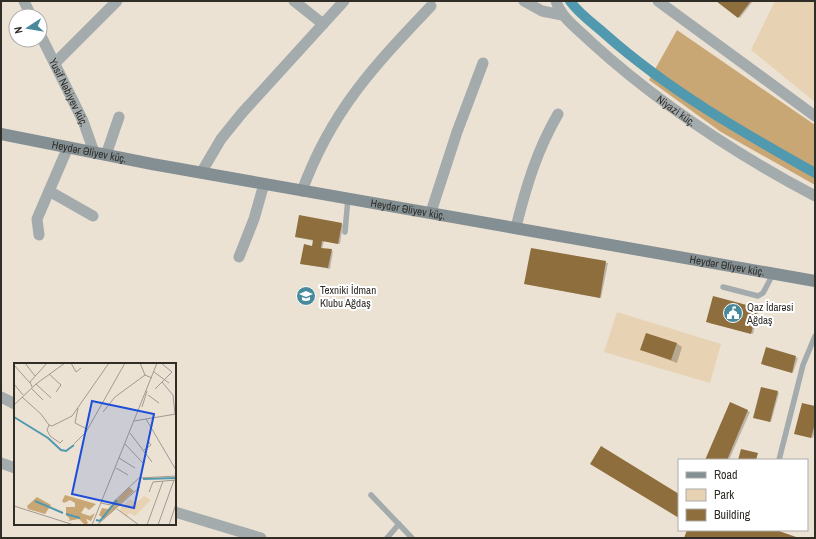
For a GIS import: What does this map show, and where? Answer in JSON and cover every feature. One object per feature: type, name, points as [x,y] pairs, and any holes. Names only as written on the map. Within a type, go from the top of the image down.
[{"type":"main road","name":"Heydər Əliyev küç.","points":[[1,134],[264,184],[431,212],[815,281]]},
{"type":"street","points":[[55,63],[118,1]]},
{"type":"street","points":[[294,1],[322,24]]},
{"type":"street","points":[[201,172],[218,143],[242,113],[344,1]]},
{"type":"street","points":[[524,1],[542,11],[562,15]]},
{"type":"street","name":"Niyazi küç.","points":[[556,1],[562,15],[623,71],[694,124],[765,170],[815,196]]},
{"type":"street","points":[[658,1],[815,116]]},
{"type":"street","points":[[302,190],[320,146],[348,98],[378,62],[431,6]]},
{"type":"street","name":"Yusif Nəbiyev küç.","points":[[47,48],[83,121],[94,152]]},
{"type":"street","points":[[431,212],[457,132],[483,64]]},
{"type":"street","points":[[516,227],[532,168],[547,133],[558,114]]},
{"type":"street","points":[[106,155],[120,117]]},
{"type":"street","points":[[39,235],[37,220],[68,147]]},
{"type":"street","points":[[240,257],[254,219],[264,184]]},
{"type":"street","points":[[49,191],[92,216]]},
{"type":"street","points":[[1,397],[14,404]]},
{"type":"street","points":[[1,463],[14,468]]},
{"type":"street","points":[[176,512],[244,535],[261,538]]},
{"type":"lane","points":[[345,232],[348,198]]},
{"type":"lane","points":[[723,287],[758,296],[762,293],[774,273]]},
{"type":"lane","points":[[779,459],[803,364],[815,336]]},
{"type":"lane","points":[[371,495],[412,538]]},
{"type":"lane","points":[[387,538],[399,524]]},
{"type":"green space","points":[[775,1],[815,1],[815,102],[751,50]]},
{"type":"green space","points":[[617,312],[721,344],[710,383],[604,352]]},
{"type":"shaded area","points":[[677,30],[815,125],[815,185],[721,132],[649,80]]},
{"type":"building","points":[[716,1],[751,1],[738,18]]},
{"type":"building","points":[[299,215],[342,223],[338,244],[322,241],[321,248],[332,249],[328,268],[300,264],[304,244],[312,246],[313,240],[295,237]]},
{"type":"building","points":[[531,248],[606,261],[600,298],[524,284]]},
{"type":"building","points":[[713,296],[758,308],[751,334],[706,322]]},
{"type":"building","points":[[646,333],[677,343],[671,360],[640,350]]},
{"type":"building","points":[[766,347],[796,356],[792,373],[761,364]]},
{"type":"building","points":[[761,387],[778,391],[770,422],[753,418]]},
{"type":"building","points":[[730,402],[748,410],[727,459],[705,459]]},
{"type":"building","points":[[802,403],[815,406],[815,423],[811,438],[794,434]]},
{"type":"building","points":[[601,446],[678,493],[678,517],[590,464]]},
{"type":"building","points":[[741,449],[758,453],[756,459],[738,459]]},
{"type":"building","points":[[687,531],[779,531],[799,538],[684,538]]},
{"type":"waterway","points":[[570,1],[582,15],[654,74],[733,126],[815,173]]},
{"type":"place","name":"Texniki İdman Klubu Ağdaş","points":[[306,296]]},
{"type":"place","name":"Qaz İdarəsi Ağdaş","points":[[733,313]]}]
